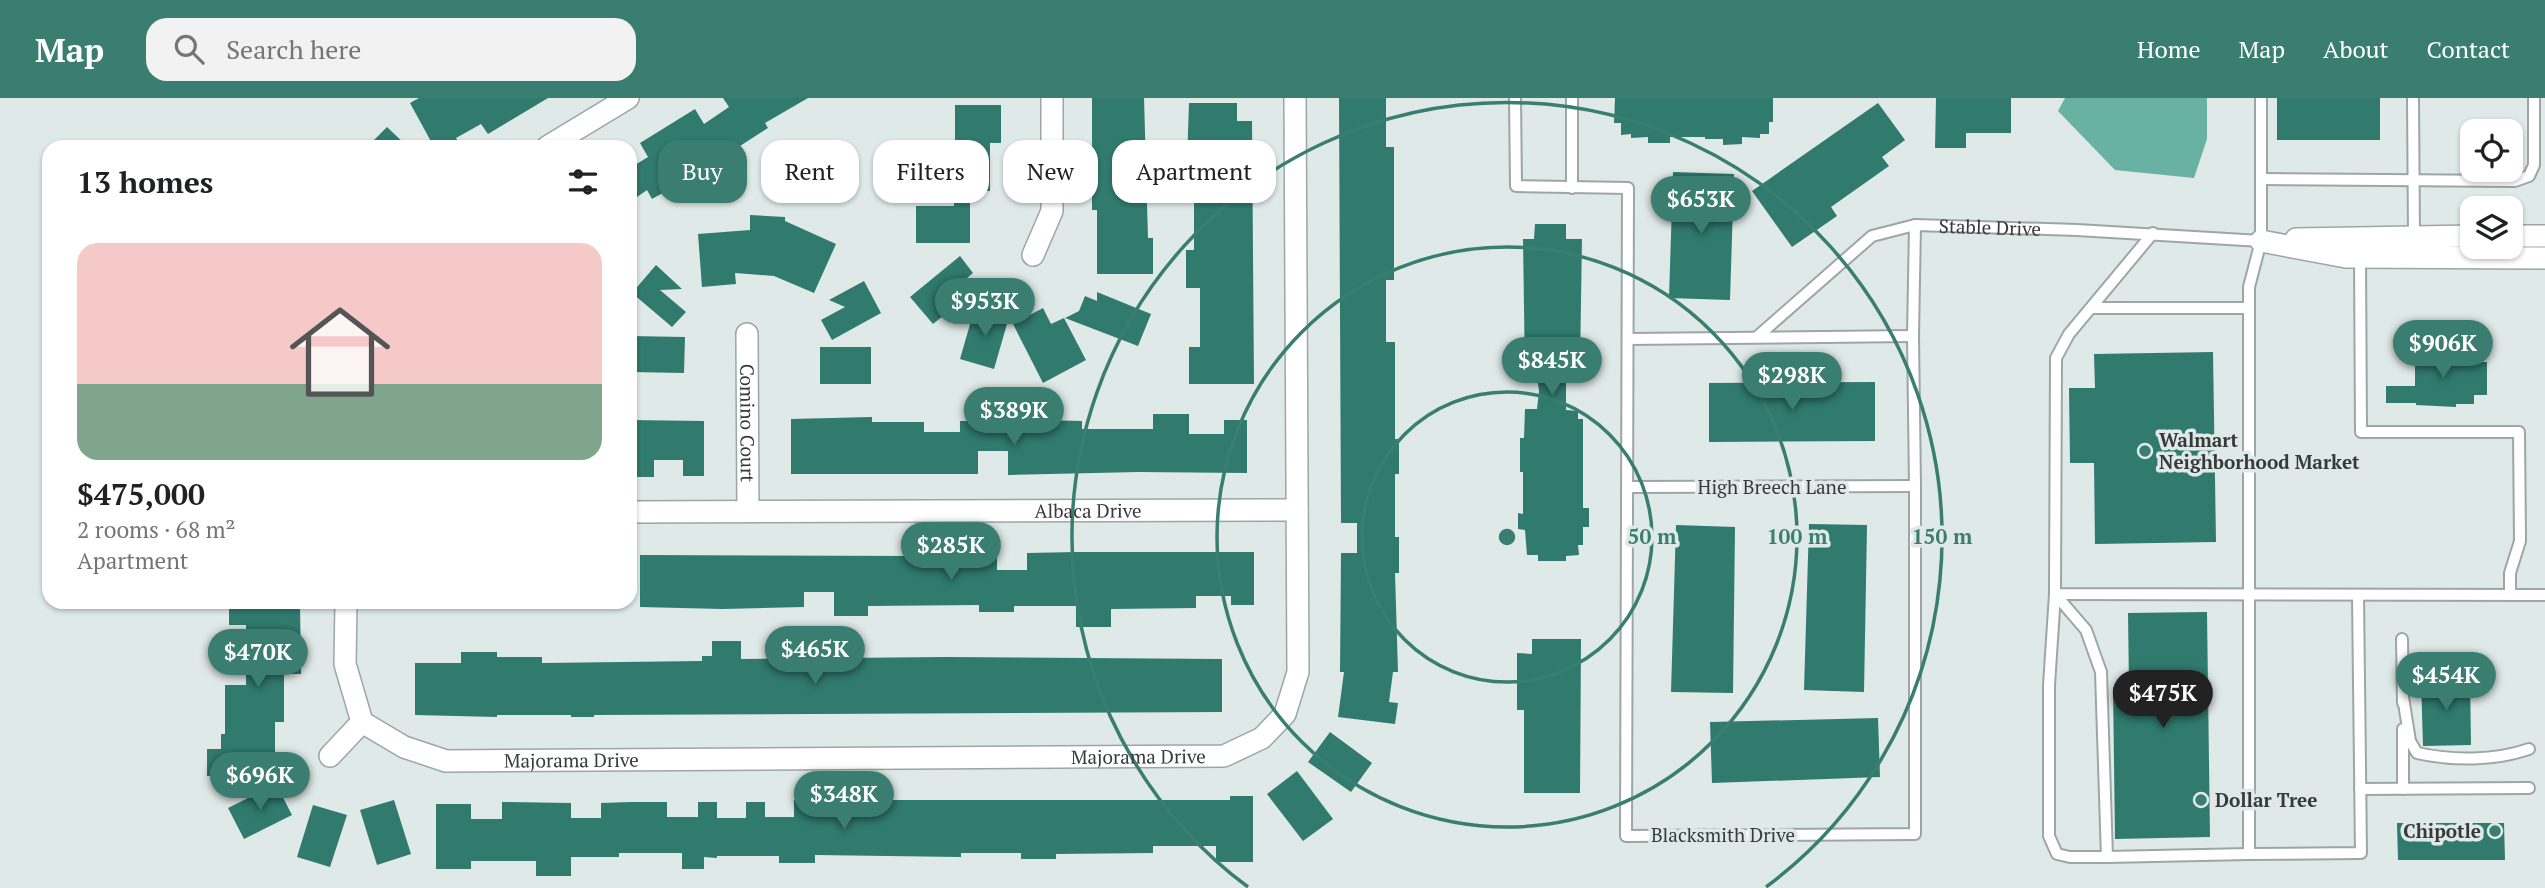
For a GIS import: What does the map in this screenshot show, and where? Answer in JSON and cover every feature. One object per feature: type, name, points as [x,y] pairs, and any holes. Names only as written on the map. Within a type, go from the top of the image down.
[{"type":"street","points":[[559,140],[628,98]]},
{"type":"street","points":[[1033,256],[1052,211],[1052,98]]},
{"type":"street","name":"Majorama Drive","points":[[362,722],[404,747],[446,761],[1224,756],[1262,738],[1285,714],[1298,672],[1295,98]]},
{"type":"street","name":"Stable Drive","points":[[2261,241],[2460,236]]},
{"type":"street","points":[[2523,236],[2545,236]]},
{"type":"street","name":"Stable Drive","points":[[2261,241],[2346,257],[2545,258]]},
{"type":"street","name":"Comino Court","points":[[747,334],[748,511]]},
{"type":"street","name":"Albaca Drive","points":[[637,512],[1297,510]]},
{"type":"street","points":[[330,756],[362,722],[345,664],[346,609]]},
{"type":"lane","name":"Blacksmith Drive","points":[[1516,98],[1516,186],[1628,188],[1626,836],[1915,834],[1915,225]]},
{"type":"lane","points":[[1572,98],[1572,188]]},
{"type":"lane","points":[[2249,854],[2249,287],[2261,241],[2260,98]]},
{"type":"lane","points":[[2413,98],[2414,237]]},
{"type":"lane","points":[[2261,179],[2515,181],[2529,176],[2534,164],[2534,98]]},
{"type":"lane","name":"Stable Drive","points":[[1758,336],[1872,236],[1915,225],[2153,233],[2261,241]]},
{"type":"lane","points":[[2153,233],[2069,334],[2056,358],[2055,594],[2049,685],[2049,836],[2057,854],[2070,857],[2107,857],[2361,853],[2358,595]]},
{"type":"lane","points":[[2360,257],[2361,432],[2519,432],[2520,541],[2510,573],[2510,595]]},
{"type":"lane","points":[[2092,308],[2249,308]]},
{"type":"lane","points":[[1628,339],[1913,336]]},
{"type":"lane","name":"High Breech Lane","points":[[1628,487],[1915,486]]},
{"type":"lane","points":[[2055,594],[2545,595]]},
{"type":"lane","points":[[2055,594],[2086,630],[2101,672],[2107,857]]},
{"type":"lane","points":[[2402,639],[2403,789]]},
{"type":"lane","points":[[2403,697],[2410,741],[2417,752],[2440,758],[2507,757],[2529,749]]},
{"type":"lane","points":[[2360,789],[2529,788]]},
{"type":"shaded area","points":[[2065,98],[2207,98],[2207,139],[2194,178],[2115,170],[2058,111]]},
{"type":"building","points":[[419,98],[548,98],[488,134],[481,124],[456,138],[457,140],[430,140],[410,103]]},
{"type":"building","points":[[723,98],[808,98],[765,123],[768,128],[747,142],[658,140],[658,196],[652,199],[647,190],[637,197],[637,164],[648,157],[640,143],[695,109],[704,124],[729,107]]},
{"type":"building","points":[[1092,98],[1144,98],[1145,140],[1112,140],[1112,203],[1147,203],[1148,238],[1153,238],[1153,274],[1097,274],[1097,210],[1092,210],[1092,203],[1098,203],[1098,140],[1092,140]]},
{"type":"building","points":[[1339,98],[1386,98],[1386,147],[1394,147],[1394,280],[1386,280],[1386,342],[1395,342],[1395,439],[1399,439],[1399,474],[1395,474],[1395,537],[1399,537],[1399,573],[1395,573],[1398,672],[1393,672],[1389,702],[1398,703],[1395,724],[1338,717],[1344,672],[1340,672],[1341,553],[1357,553],[1357,523],[1341,523]]},
{"type":"building","points":[[1615,98],[1773,98],[1773,122],[1769,122],[1769,134],[1760,134],[1760,138],[1742,137],[1742,144],[1723,145],[1723,139],[1705,137],[1670,137],[1670,143],[1648,143],[1648,137],[1631,138],[1631,134],[1621,135],[1621,123],[1614,123]]},
{"type":"building","points":[[1936,98],[2011,98],[2011,133],[1966,133],[1966,148],[1935,148]]},
{"type":"building","points":[[2277,98],[2380,98],[2380,140],[2277,140]]},
{"type":"building","points":[[1189,103],[1237,103],[1237,121],[1252,121],[1252,140],[1188,140]]},
{"type":"building","points":[[1878,103],[1905,140],[1882,157],[1889,166],[1831,207],[1837,216],[1792,247],[1752,191]]},
{"type":"building","points":[[955,105],[1001,105],[1001,143],[990,143],[990,191],[989,140],[955,140]]},
{"type":"building","points":[[387,127],[401,140],[374,140]]},
{"type":"building","points":[[1673,172],[1734,174],[1730,300],[1669,298]]},
{"type":"building","points":[[954,203],[970,203],[970,243],[916,243],[916,206],[954,206]]},
{"type":"building","points":[[1194,203],[1253,203],[1254,384],[1189,384],[1189,347],[1200,347],[1200,288],[1186,288],[1186,250],[1194,250]]},
{"type":"building","points":[[750,215],[785,217],[785,221],[836,244],[814,293],[774,276],[735,273],[736,284],[702,287],[698,234],[750,230]]},
{"type":"building","points":[[1535,224],[1566,224],[1566,239],[1582,239],[1580,364],[1575,364],[1575,375],[1566,374],[1566,410],[1578,411],[1578,419],[1583,419],[1583,508],[1589,508],[1589,527],[1583,527],[1583,545],[1578,545],[1579,555],[1566,556],[1566,561],[1538,561],[1538,555],[1527,555],[1525,530],[1518,529],[1518,513],[1523,514],[1520,438],[1524,438],[1525,409],[1537,409],[1539,391],[1537,376],[1525,376],[1523,239],[1534,239]]},
{"type":"building","points":[[960,256],[973,273],[960,284],[969,295],[933,324],[910,297]]},
{"type":"building","points":[[656,265],[682,289],[660,290],[686,312],[672,327],[637,297],[637,287]]},
{"type":"building","points":[[864,281],[881,313],[832,340],[821,320],[845,307],[829,300]]},
{"type":"building","points":[[1097,292],[1151,314],[1138,346],[1065,318],[1079,311],[1085,296],[1097,301]]},
{"type":"building","points":[[975,307],[1009,317],[994,369],[960,359]]},
{"type":"building","points":[[1043,308],[1051,324],[1064,318],[1086,360],[1043,383],[1013,324]]},
{"type":"building","points":[[637,336],[685,337],[684,373],[637,372]]},
{"type":"building","points":[[820,347],[871,347],[871,384],[820,384]]},
{"type":"building","points":[[2419,350],[2474,350],[2474,362],[2487,362],[2487,395],[2474,395],[2474,404],[2456,404],[2456,407],[2386,403],[2386,386],[2415,386],[2415,365],[2419,365]]},
{"type":"building","points":[[2213,352],[2216,542],[2095,544],[2094,463],[2070,463],[2069,388],[2095,388],[2094,354]]},
{"type":"building","points":[[1875,382],[1875,441],[1709,442],[1709,383]]},
{"type":"building","points":[[1153,414],[1189,414],[1189,434],[1224,434],[1224,420],[1247,420],[1247,473],[1008,475],[1008,451],[978,451],[978,474],[791,474],[791,419],[872,417],[872,422],[924,422],[924,432],[960,432],[960,421],[994,419],[1082,421],[1082,429],[1153,429]]},
{"type":"building","points":[[637,420],[704,421],[704,476],[683,476],[683,460],[654,460],[654,477],[637,477]]},
{"type":"building","points":[[1809,524],[1867,525],[1864,692],[1804,690]]},
{"type":"building","points":[[1676,525],[1735,527],[1733,693],[1671,692]]},
{"type":"building","points":[[1254,552],[1254,605],[1231,605],[1231,596],[1196,596],[1196,608],[1111,609],[1111,627],[1076,627],[1076,606],[1014,606],[1014,612],[979,612],[979,605],[868,606],[868,616],[834,616],[834,592],[804,592],[804,607],[640,607],[640,555],[917,556],[997,553],[997,570],[1027,570],[1027,553]]},
{"type":"building","points":[[229,609],[300,609],[301,674],[284,674],[284,722],[275,722],[275,776],[207,776],[207,749],[221,749],[221,734],[225,734],[225,685],[246,685],[246,625],[229,625]]},
{"type":"building","points":[[2207,612],[2210,837],[2115,839],[2113,687],[2129,687],[2128,613]]},
{"type":"building","points":[[1532,639],[1581,639],[1580,793],[1524,793],[1524,710],[1517,710],[1517,653],[1532,654]]},
{"type":"building","points":[[712,641],[741,641],[741,659],[1222,659],[1222,712],[594,717],[415,715],[415,663],[461,663],[461,652],[497,652],[497,657],[542,657],[542,663],[702,661],[702,656],[712,656]]},
{"type":"building","points":[[2470,678],[2471,745],[2423,746],[2421,679]]},
{"type":"building","points":[[1878,718],[1880,777],[1712,783],[1710,722]]},
{"type":"building","points":[[1330,732],[1372,763],[1351,792],[1308,762]]},
{"type":"building","points":[[1297,771],[1333,819],[1303,841],[1267,794]]},
{"type":"building","points":[[276,784],[292,815],[244,839],[228,808]]},
{"type":"building","points":[[1230,796],[1253,796],[1253,862],[1216,862],[1216,846],[1153,846],[1153,853],[1056,854],[1056,859],[1021,859],[1021,853],[961,853],[961,857],[815,855],[815,863],[779,863],[779,856],[717,856],[704,857],[704,869],[682,869],[682,853],[619,853],[619,857],[571,857],[571,876],[536,876],[536,861],[471,861],[471,869],[436,869],[436,804],[471,804],[471,819],[502,819],[502,802],[571,803],[571,818],[601,818],[601,803],[667,802],[667,817],[698,817],[698,802],[717,802],[717,818],[746,818],[746,802],[765,802],[765,817],[794,817],[794,800],[1230,800]]},
{"type":"building","points":[[394,800],[411,854],[377,865],[360,810]]},
{"type":"building","points":[[313,805],[347,815],[330,867],[297,857]]},
{"type":"building","points":[[2397,823],[2504,823],[2505,860],[2398,860]]},
{"type":"place","name":"Walmart Neighborhood Market","points":[[2145,451]]},
{"type":"place","name":"Dollar Tree","points":[[2201,800]]},
{"type":"place","name":"Chipotle","points":[[2495,831]]}]
